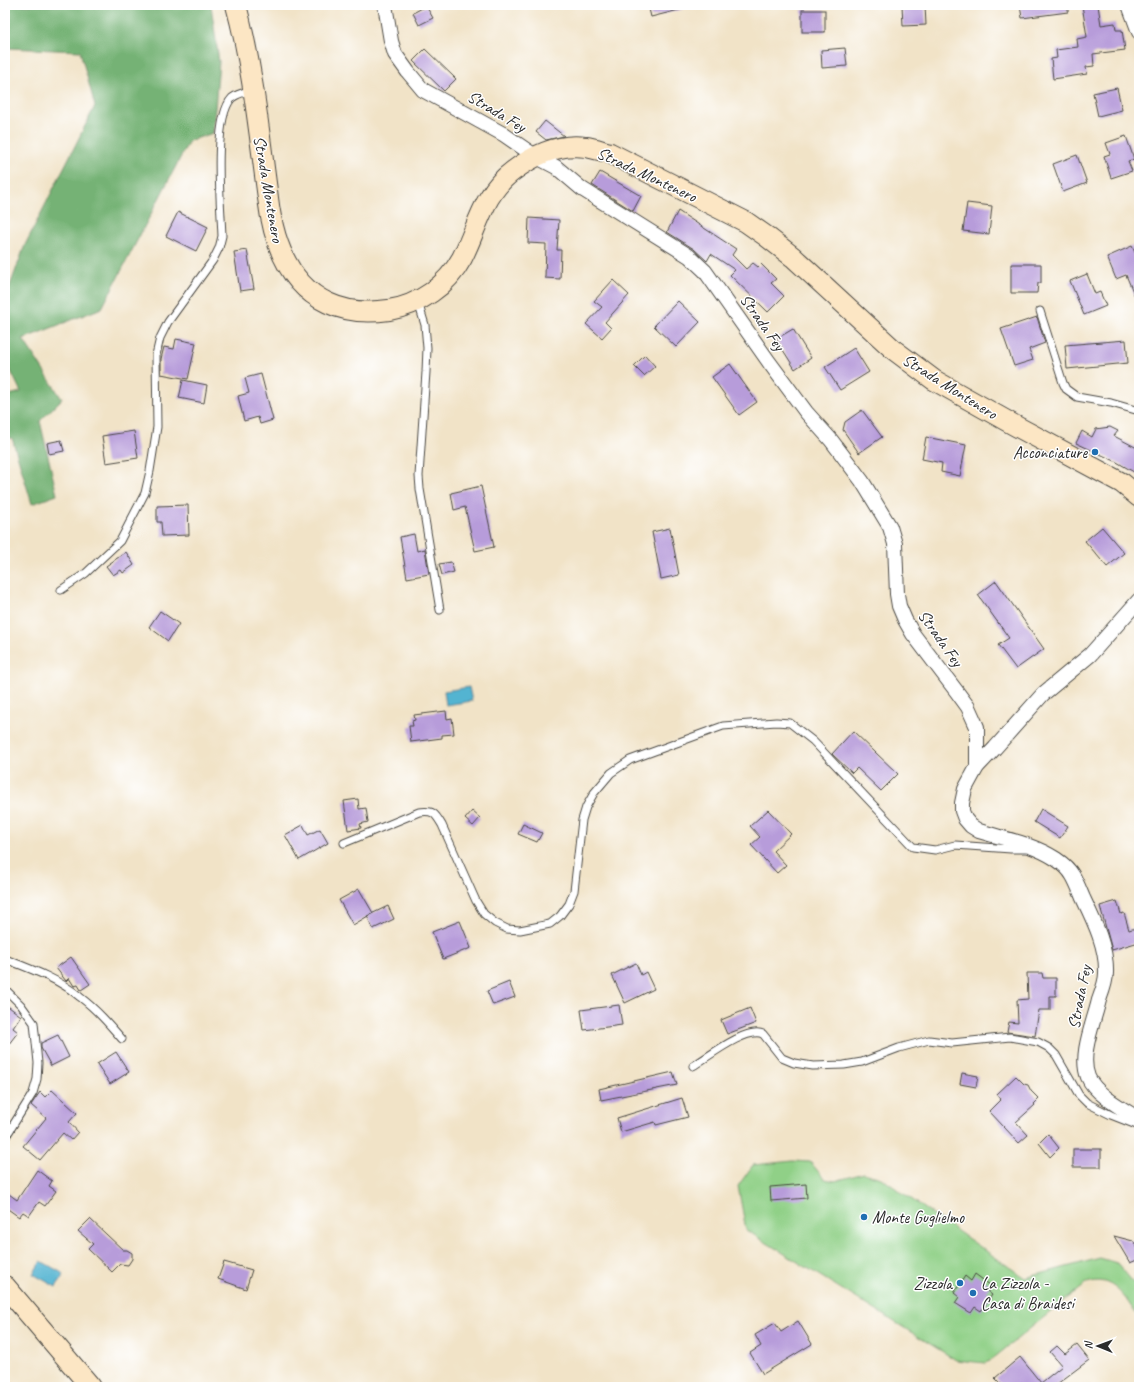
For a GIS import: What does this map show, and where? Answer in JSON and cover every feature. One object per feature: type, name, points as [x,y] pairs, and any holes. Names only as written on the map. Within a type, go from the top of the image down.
[{"type":"main road","name":"Strada Montenero","points":[[236,5],[254,90],[270,213],[276,239],[282,256],[292,272],[312,293],[326,302],[342,309],[377,312],[398,308],[418,301],[445,281],[462,259],[480,215],[493,190],[512,172],[535,156],[551,150],[568,147],[586,147],[610,153],[746,222],[792,257],[894,350],[925,374],[1014,426],[1122,483],[1139,497]]},
{"type":"main road","points":[[5,1286],[91,1387]]},
{"type":"street","name":"Strada Fey","points":[[385,5],[391,41],[395,54],[423,90],[503,134],[535,156],[556,167],[582,189],[689,256],[705,271],[778,375],[862,481],[890,527],[895,544],[897,594],[899,606],[913,634],[960,697],[973,718],[976,728],[977,767]]},
{"type":"street","points":[[1129,5],[1139,32]]},
{"type":"street","name":"Strada Fey","points":[[1139,600],[1090,655],[1042,694],[977,767],[965,789],[962,803],[962,811],[965,820],[979,831],[1036,848],[1056,859],[1067,868],[1073,876],[1094,923],[1105,957],[1106,974],[1085,1056],[1085,1069],[1089,1079],[1098,1090],[1114,1104],[1139,1119]]},
{"type":"lane","points":[[61,590],[86,573],[120,541],[145,492],[157,427],[156,356],[160,338],[168,322],[213,260],[219,248],[222,236],[219,149],[226,107],[232,98],[240,93],[254,90]]},
{"type":"lane","points":[[418,301],[425,325],[427,348],[419,476],[440,610]]},
{"type":"lane","points":[[1040,311],[1066,389],[1077,397],[1111,403],[1139,411]]},
{"type":"lane","points":[[344,843],[419,812],[429,810],[435,814],[442,825],[476,901],[484,914],[494,923],[507,929],[520,930],[550,924],[560,916],[574,891],[582,820],[586,808],[594,793],[611,773],[630,760],[723,726],[776,722],[790,723],[812,741],[913,847],[935,850],[955,845],[1011,849],[1036,848]]},
{"type":"lane","points":[[5,960],[34,970],[60,983],[80,996],[122,1039]]},
{"type":"lane","points":[[5,989],[32,1017],[34,1023],[38,1063],[37,1079],[33,1093],[5,1138]]},
{"type":"lane","points":[[693,1066],[734,1040],[752,1032],[759,1032],[763,1034],[782,1058],[794,1064],[813,1066],[844,1065],[862,1062],[899,1048],[930,1040],[952,1043],[1010,1037],[1038,1042],[1048,1048],[1056,1055],[1079,1096],[1087,1103],[1111,1115],[1139,1126]]},
{"type":"green space","points":[[5,5],[211,5],[219,62],[213,133],[189,141],[102,308],[23,339],[62,399],[40,421],[57,495],[32,504],[12,438],[5,438],[5,396],[21,392],[5,359],[5,299],[25,245],[95,106],[80,51],[5,48]]},
{"type":"green space","points":[[793,1161],[810,1162],[825,1179],[835,1181],[864,1173],[881,1178],[1025,1278],[1100,1258],[1117,1263],[1139,1289],[1139,1319],[1124,1296],[1118,1290],[1111,1285],[1095,1281],[1085,1284],[990,1361],[985,1363],[956,1360],[746,1230],[738,1186],[753,1165]]},
{"type":"water","points":[[469,687],[472,701],[446,705],[444,691]]},
{"type":"water","points":[[41,1261],[64,1274],[56,1287],[33,1274]]},
{"type":"building","points":[[648,5],[682,5],[683,9],[651,17]]},
{"type":"building","points":[[902,5],[925,5],[926,25],[903,26]]},
{"type":"building","points":[[1020,5],[1068,5],[1068,12],[1022,18]]},
{"type":"building","points":[[1082,5],[1098,5],[1101,25],[1115,23],[1116,30],[1122,30],[1125,50],[1093,54],[1094,66],[1086,67],[1087,74],[1053,79],[1051,59],[1057,58],[1056,50],[1078,47],[1077,39],[1087,37]]},
{"type":"building","points":[[426,6],[433,18],[419,25],[413,13]]},
{"type":"building","points":[[802,10],[825,10],[825,32],[802,32]]},
{"type":"building","points":[[845,48],[847,66],[822,68],[821,50]]},
{"type":"building","points":[[425,49],[456,79],[444,91],[413,61]]},
{"type":"building","points":[[1117,88],[1122,110],[1098,116],[1093,93]]},
{"type":"building","points":[[545,121],[564,136],[546,140],[536,132]]},
{"type":"building","points":[[1126,136],[1134,159],[1128,161],[1132,171],[1111,178],[1104,156],[1110,154],[1106,143]]},
{"type":"building","points":[[1077,155],[1087,183],[1063,192],[1053,164]]},
{"type":"building","points":[[600,172],[641,196],[633,211],[592,185]]},
{"type":"building","points":[[967,203],[992,206],[989,234],[963,231]]},
{"type":"building","points":[[678,211],[736,249],[732,255],[746,269],[753,263],[758,267],[761,264],[776,279],[771,283],[784,296],[768,312],[730,275],[735,270],[711,254],[707,261],[694,249],[667,232]]},
{"type":"building","points":[[178,212],[208,227],[196,251],[166,236]]},
{"type":"building","points":[[529,218],[559,220],[557,250],[561,250],[560,279],[545,278],[546,244],[528,243]]},
{"type":"building","points":[[1132,246],[1139,261],[1139,306],[1126,275],[1116,279],[1107,257]]},
{"type":"building","points":[[247,250],[254,289],[240,291],[234,252]]},
{"type":"building","points":[[1011,264],[1041,264],[1041,283],[1038,283],[1037,293],[1011,293]]},
{"type":"building","points":[[1087,274],[1095,294],[1100,292],[1106,306],[1084,315],[1070,281]]},
{"type":"building","points":[[613,280],[629,295],[605,322],[611,328],[602,338],[586,324],[602,307],[594,301]]},
{"type":"building","points":[[678,301],[700,322],[676,347],[654,326]]},
{"type":"building","points":[[1037,317],[1045,343],[1029,349],[1033,360],[1014,366],[1001,329]]},
{"type":"building","points":[[793,329],[811,358],[795,369],[776,339]]},
{"type":"building","points":[[176,339],[196,343],[188,379],[161,374],[161,359],[164,347],[174,349]]},
{"type":"building","points":[[1126,340],[1128,363],[1067,369],[1065,345]]},
{"type":"building","points":[[854,348],[869,372],[840,390],[825,367]]},
{"type":"building","points":[[645,355],[655,366],[644,376],[634,366]]},
{"type":"building","points":[[730,364],[757,402],[739,415],[712,377]]},
{"type":"building","points":[[261,374],[273,420],[260,424],[258,417],[244,421],[238,396],[249,393],[245,378]]},
{"type":"building","points":[[183,380],[207,385],[204,403],[179,398]]},
{"type":"building","points":[[862,410],[882,437],[859,453],[843,430],[845,422]]},
{"type":"building","points":[[1110,427],[1118,431],[1114,436],[1139,449],[1139,475],[1115,461],[1076,443],[1082,431],[1092,437],[1096,429]]},
{"type":"building","points":[[134,431],[138,458],[106,463],[102,436]]},
{"type":"building","points":[[926,437],[966,445],[960,476],[941,472],[942,463],[922,459]]},
{"type":"building","points":[[61,440],[64,451],[49,454],[47,443]]},
{"type":"building","points":[[481,486],[494,547],[475,551],[465,507],[454,510],[451,493]]},
{"type":"building","points":[[188,505],[189,535],[162,536],[161,522],[157,522],[157,506]]},
{"type":"building","points":[[1102,527],[1124,553],[1107,567],[1085,541]]},
{"type":"building","points":[[670,528],[679,575],[661,579],[652,532]]},
{"type":"building","points":[[414,534],[417,551],[425,549],[429,574],[407,578],[400,537]]},
{"type":"building","points":[[126,552],[134,565],[123,573],[121,570],[113,575],[106,566]]},
{"type":"building","points":[[451,562],[454,572],[442,575],[439,564]]},
{"type":"building","points":[[996,581],[1044,649],[1016,669],[998,645],[1009,638],[978,595]]},
{"type":"building","points":[[160,611],[179,624],[168,641],[149,627]]},
{"type":"building","points":[[446,711],[447,719],[452,718],[454,734],[442,735],[442,738],[411,742],[409,726],[413,726],[412,721],[415,720],[414,715]]},
{"type":"building","points":[[853,731],[898,774],[881,791],[857,768],[852,773],[832,754]]},
{"type":"building","points":[[358,799],[359,809],[366,808],[368,822],[360,824],[361,828],[348,830],[344,801]]},
{"type":"building","points":[[1041,809],[1068,826],[1060,838],[1034,822]]},
{"type":"building","points":[[768,810],[791,834],[773,851],[786,865],[777,873],[751,845],[760,837],[750,826]]},
{"type":"building","points":[[472,811],[480,818],[473,826],[465,819]]},
{"type":"building","points":[[523,824],[542,833],[537,842],[518,834]]},
{"type":"building","points":[[303,825],[308,835],[320,829],[328,843],[299,860],[285,835]]},
{"type":"building","points":[[359,889],[373,913],[353,925],[339,900]]},
{"type":"building","points":[[1117,901],[1121,914],[1124,913],[1129,930],[1139,927],[1139,942],[1112,950],[1100,906]]},
{"type":"building","points":[[388,906],[394,919],[373,929],[367,916]]},
{"type":"building","points":[[460,921],[471,948],[443,959],[432,932]]},
{"type":"building","points":[[71,957],[90,984],[81,990],[78,985],[74,986],[69,978],[66,981],[56,968]]},
{"type":"building","points":[[636,963],[641,975],[646,972],[654,989],[625,1003],[612,975]]},
{"type":"building","points":[[1027,973],[1042,973],[1043,978],[1056,978],[1056,996],[1050,996],[1050,1010],[1039,1010],[1035,1036],[1007,1032],[1009,1022],[1018,1023],[1017,1000],[1028,999]]},
{"type":"building","points":[[509,982],[515,997],[493,1005],[487,991]]},
{"type":"building","points":[[5,1004],[21,1016],[13,1028],[18,1032],[5,1049]]},
{"type":"building","points":[[619,1005],[622,1025],[584,1030],[581,1010]]},
{"type":"building","points":[[750,1008],[756,1023],[727,1034],[721,1020]]},
{"type":"building","points":[[58,1035],[69,1057],[51,1066],[41,1048],[41,1043]]},
{"type":"building","points":[[116,1052],[129,1072],[110,1084],[97,1064]]},
{"type":"building","points":[[673,1072],[677,1085],[601,1100],[599,1089]]},
{"type":"building","points":[[962,1073],[978,1076],[976,1087],[960,1084]]},
{"type":"building","points":[[1016,1076],[1024,1084],[1028,1085],[1031,1091],[1039,1099],[1034,1104],[1035,1105],[1016,1122],[1028,1135],[1019,1143],[989,1111],[1001,1099],[997,1094]]},
{"type":"building","points":[[52,1090],[77,1113],[69,1122],[78,1132],[71,1140],[63,1133],[40,1160],[23,1146],[46,1118],[31,1105],[40,1092],[45,1097]]},
{"type":"building","points":[[682,1098],[688,1117],[656,1125],[655,1122],[621,1132],[617,1118]]},
{"type":"building","points":[[1048,1134],[1059,1148],[1050,1157],[1039,1143]]},
{"type":"building","points":[[1073,1149],[1101,1149],[1101,1167],[1073,1167]]},
{"type":"building","points":[[37,1170],[52,1181],[49,1186],[56,1191],[45,1206],[39,1202],[29,1216],[23,1212],[19,1217],[5,1207],[5,1191],[17,1200]]},
{"type":"building","points":[[806,1184],[807,1198],[771,1201],[770,1187]]},
{"type":"building","points":[[90,1219],[123,1250],[127,1250],[132,1253],[132,1259],[128,1265],[120,1264],[112,1272],[88,1249],[93,1244],[78,1231]]},
{"type":"building","points":[[1114,1236],[1133,1241],[1139,1250],[1139,1259],[1130,1263]]},
{"type":"building","points":[[224,1262],[252,1270],[246,1289],[218,1279]]},
{"type":"building","name":"La Zizzola - Casa di Braidesi","points":[[975,1274],[990,1285],[987,1291],[992,1295],[981,1311],[975,1307],[971,1313],[955,1303],[959,1297],[954,1293],[965,1276],[971,1281]]},
{"type":"building","points":[[798,1321],[812,1344],[763,1374],[750,1353],[761,1346],[755,1335],[775,1323],[781,1332]]},
{"type":"building","points":[[1077,1345],[1089,1360],[1053,1387],[1004,1387],[995,1378],[1020,1357],[1041,1383],[1062,1366],[1050,1352],[1057,1346],[1065,1354]]},
{"type":"place","name":"Acconciature","points":[[1095,452]]},
{"type":"place","name":"Monte Guglielmo","points":[[864,1217]]},
{"type":"place","name":"Zizzola","points":[[960,1283]]},
{"type":"place","name":"La Zizzola - Casa di Braidesi","points":[[973,1293]]}]
